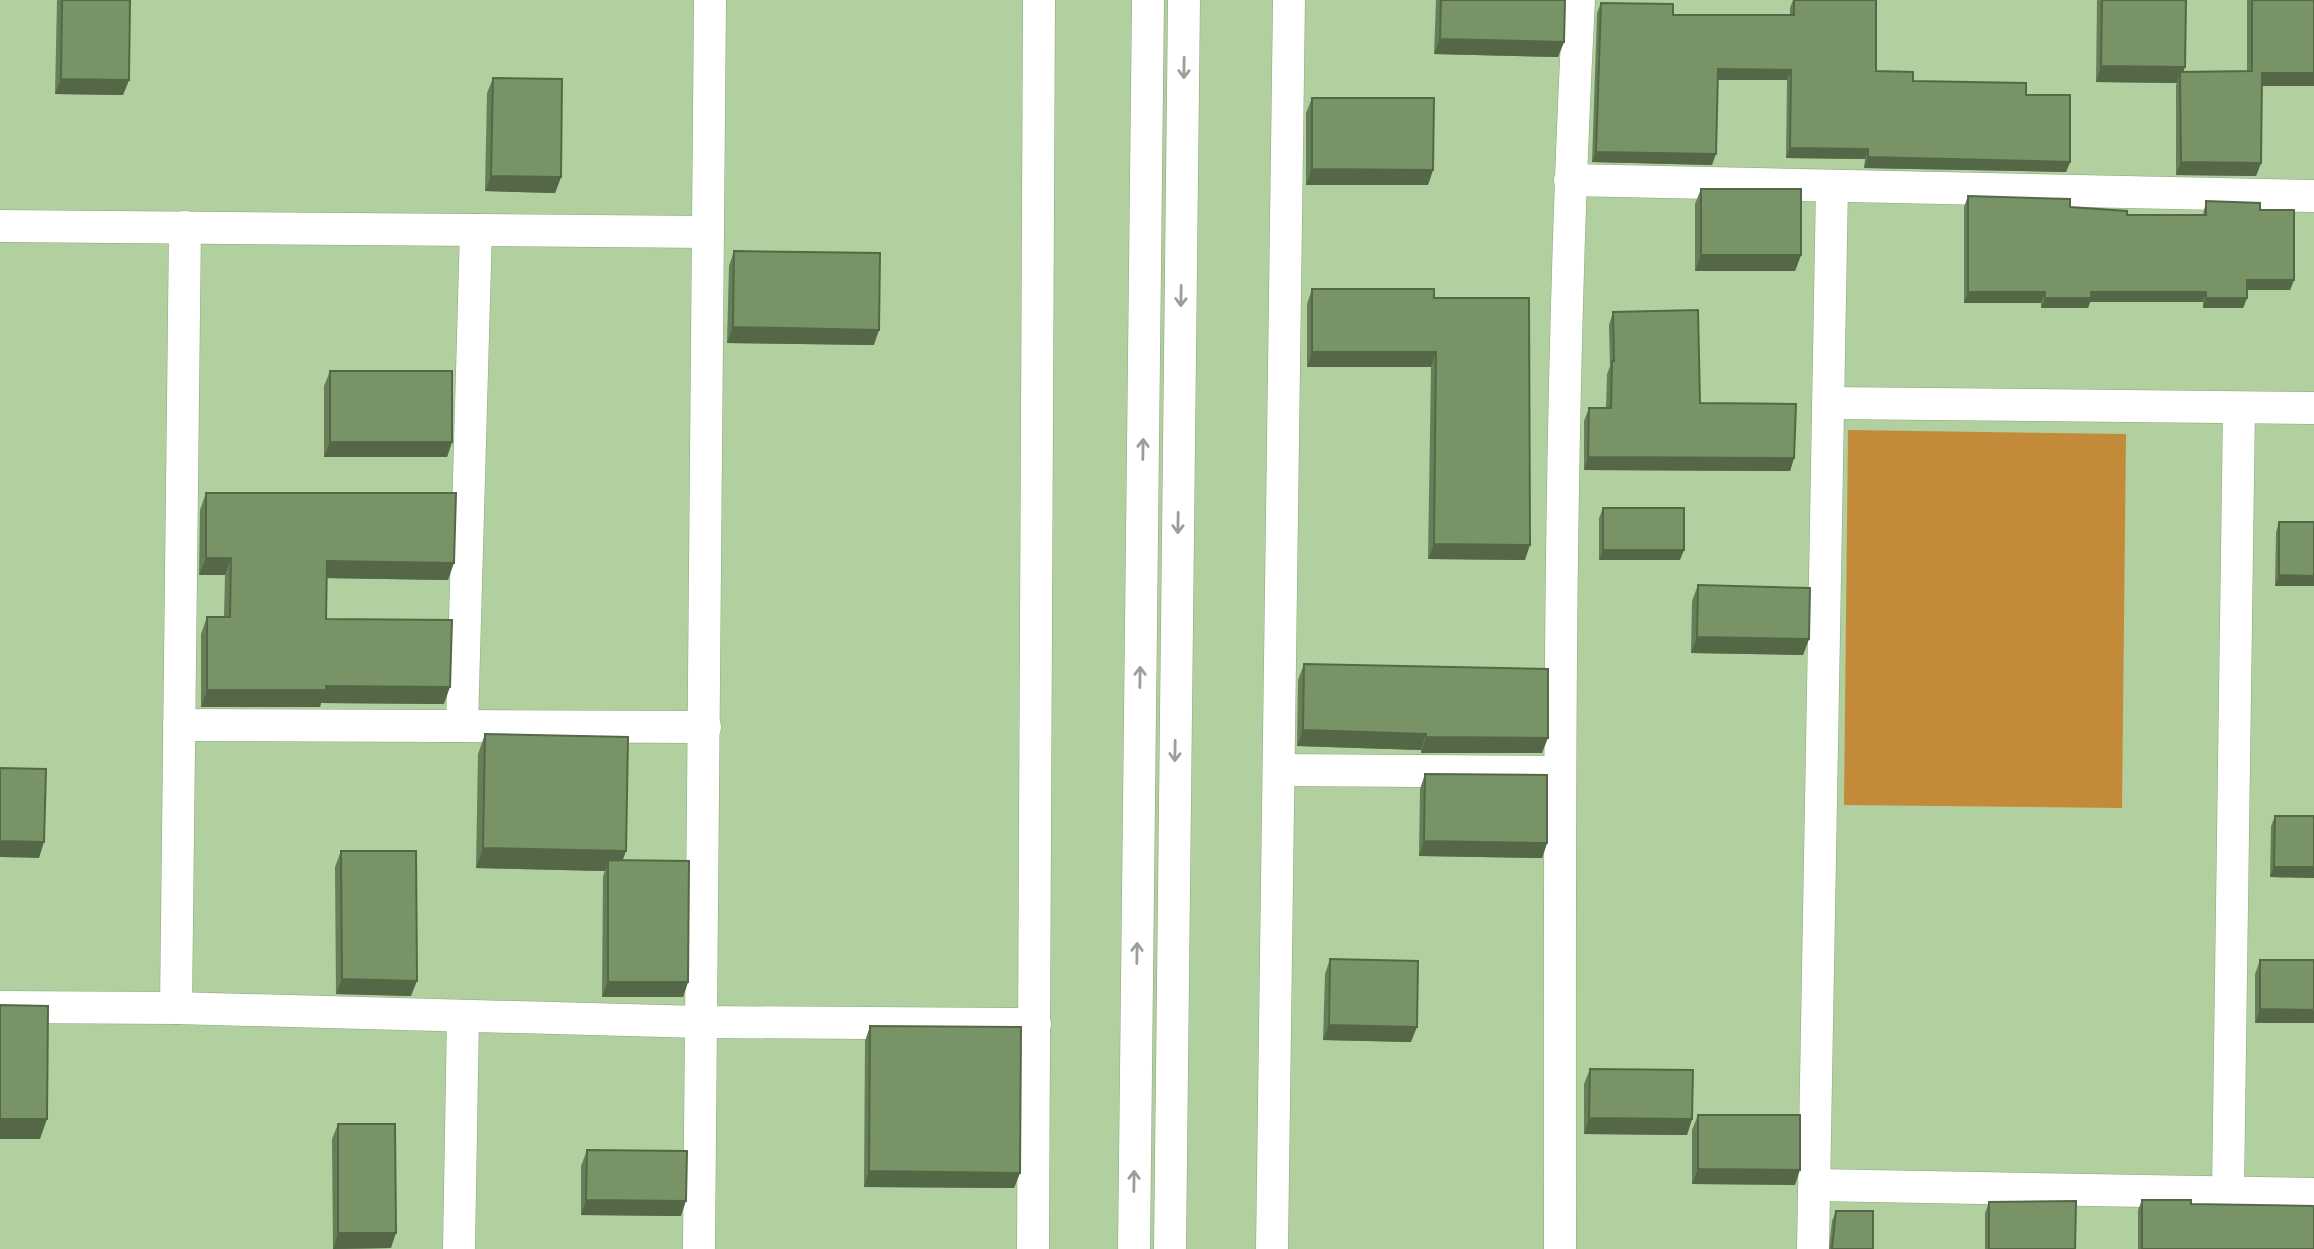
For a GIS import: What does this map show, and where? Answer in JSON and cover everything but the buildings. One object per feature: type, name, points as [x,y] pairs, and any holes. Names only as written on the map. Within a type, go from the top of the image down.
[{"type":"street","points":[[699,1249],[710,0]]},
{"type":"street","points":[[1033,1249],[1039,0]]},
{"type":"street","points":[[1134,1249],[1148,0]]},
{"type":"street","points":[[1170,1249],[1184,0]]},
{"type":"street","points":[[1272,1249],[1289,0]]},
{"type":"street","points":[[1560,1249],[1560,772],[1570,180],[1579,0]]},
{"type":"street","points":[[1570,180],[2314,196]]},
{"type":"street","points":[[1814,1249],[1832,186]]},
{"type":"street","points":[[0,226],[708,232]]},
{"type":"street","points":[[176,1008],[185,228]]},
{"type":"street","points":[[462,726],[476,230]]},
{"type":"street","points":[[1828,403],[2314,408]]},
{"type":"street","points":[[2228,1191],[2239,408]]},
{"type":"street","points":[[179,725],[705,727]]},
{"type":"street","points":[[1279,769],[1560,772]]},
{"type":"street","points":[[0,1007],[176,1008],[700,1022],[1035,1024]]},
{"type":"street","points":[[459,1249],[463,1016]]},
{"type":"street","points":[[1815,1185],[2314,1194]]},
{"type":"shaded area","points":[[1848,430],[2126,434],[2122,808],[1844,805]]}]
